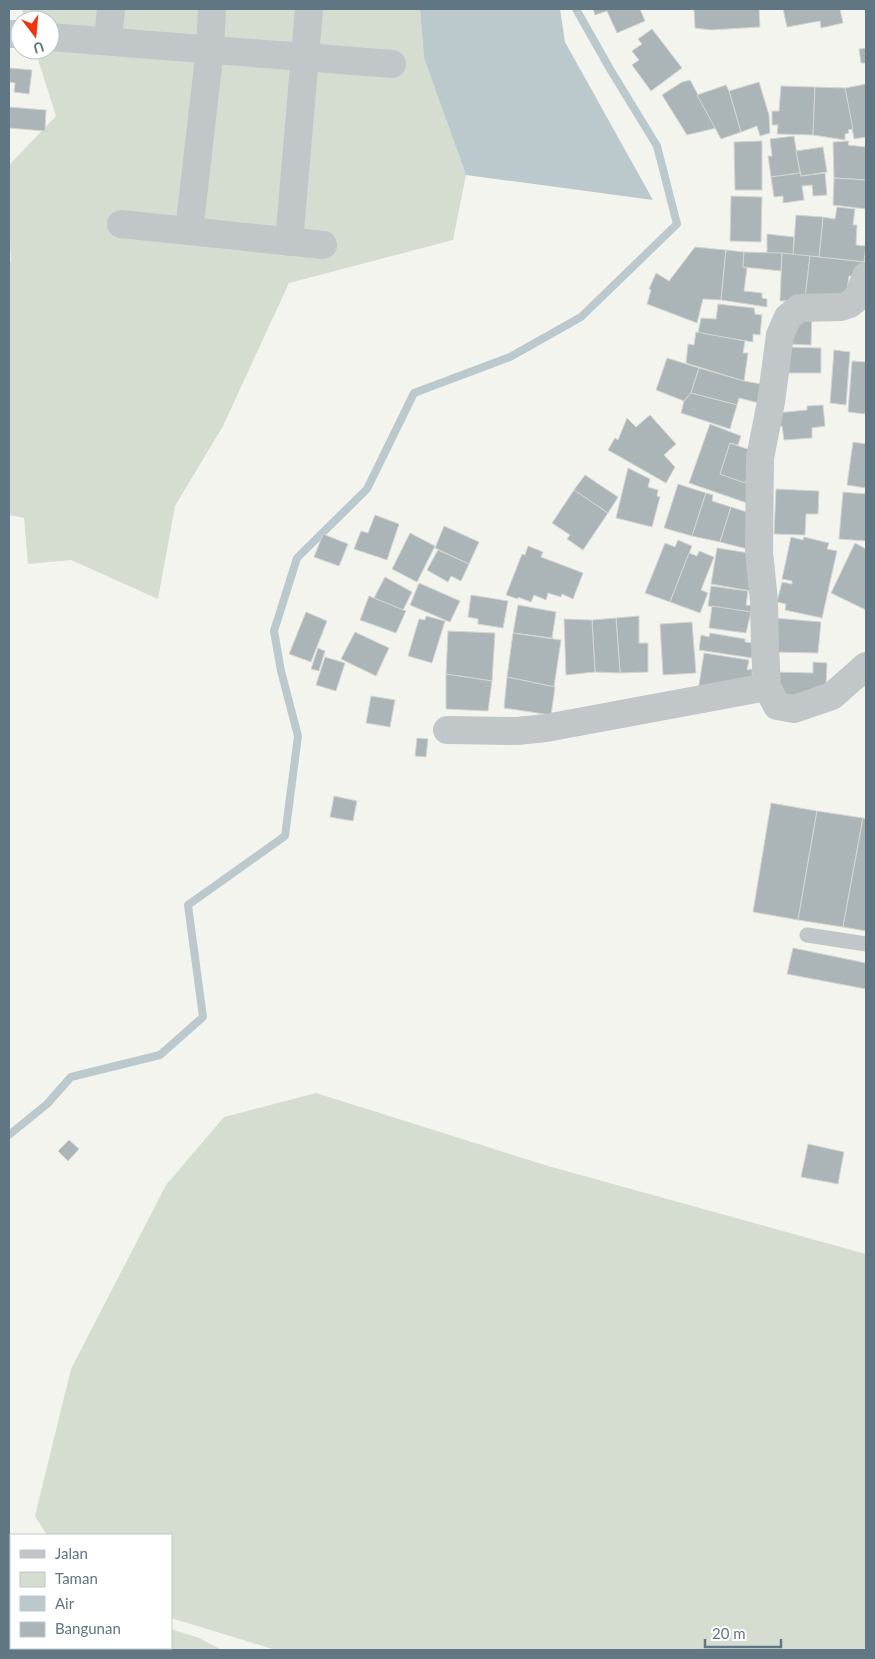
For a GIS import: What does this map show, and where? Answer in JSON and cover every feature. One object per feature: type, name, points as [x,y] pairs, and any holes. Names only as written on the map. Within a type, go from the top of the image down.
[{"type":"street","points":[[108,42],[111,9]]},
{"type":"street","points":[[189,231],[210,49],[212,9]]},
{"type":"street","points":[[289,242],[309,9]]},
{"type":"street","points":[[60,38],[392,64]]},
{"type":"street","points":[[120,224],[323,245]]},
{"type":"street","points":[[866,276],[858,297],[850,304],[841,307],[799,308],[788,316],[780,335],[771,402],[760,458],[759,552],[764,601],[764,646],[767,686],[777,706],[794,709],[832,696],[866,666]]},
{"type":"street","points":[[447,730],[516,731],[546,728],[767,686]]},
{"type":"lane","points":[[807,935],[866,944]]},
{"type":"green space","points":[[420,9],[424,58],[466,175],[453,240],[289,283],[223,426],[175,506],[158,599],[71,560],[28,564],[24,518],[9,515],[9,264],[11,260],[9,165],[56,116],[38,60],[60,60],[60,10],[22,10]]},
{"type":"green space","points":[[316,1093],[548,1166],[866,1254],[866,1650],[276,1650],[172,1618],[172,1534],[46,1534],[35,1516],[71,1369],[166,1185],[224,1117]]},
{"type":"green space","points":[[172,1629],[199,1638],[222,1650],[9,1650],[9,1631],[10,1649],[172,1649]]},
{"type":"water","points":[[420,9],[560,9],[565,42],[653,200],[466,175],[424,58]]},
{"type":"building","points":[[593,9],[640,9],[645,21],[617,33],[607,11],[595,15]]},
{"type":"building","points":[[694,9],[759,9],[760,27],[711,30],[695,28]]},
{"type":"building","points":[[783,9],[840,9],[843,23],[821,28],[820,21],[787,27]]},
{"type":"building","points":[[652,29],[682,68],[651,91],[632,65],[639,60],[632,51],[642,44],[638,39]]},
{"type":"building","points":[[866,48],[866,63],[861,63],[859,49]]},
{"type":"building","points":[[9,68],[32,70],[29,94],[14,92],[15,83],[9,82]]},
{"type":"building","points":[[690,80],[716,128],[687,135],[662,95],[682,82]]},
{"type":"building","points":[[759,82],[769,115],[770,133],[760,136],[757,126],[741,132],[729,91]]},
{"type":"building","points":[[866,84],[866,137],[854,139],[845,88]]},
{"type":"building","points":[[726,85],[741,132],[721,139],[697,95]]},
{"type":"building","points":[[781,86],[815,87],[813,135],[777,134],[778,125],[772,125],[772,111],[779,111]]},
{"type":"building","points":[[815,87],[845,88],[853,129],[848,130],[849,133],[845,134],[845,140],[813,135]]},
{"type":"building","points":[[9,107],[46,110],[45,131],[9,128]]},
{"type":"building","points":[[794,136],[800,173],[771,177],[768,156],[772,156],[770,139]]},
{"type":"building","points":[[762,141],[762,190],[735,190],[734,142]]},
{"type":"building","points":[[849,141],[848,145],[866,147],[866,180],[834,178],[833,142]]},
{"type":"building","points":[[823,147],[827,172],[801,176],[796,151]]},
{"type":"building","points":[[800,173],[801,176],[825,173],[827,195],[813,196],[812,185],[802,186],[804,200],[783,203],[783,196],[774,197],[771,177]]},
{"type":"building","points":[[834,178],[866,180],[866,209],[833,205]]},
{"type":"building","points":[[731,196],[762,197],[761,242],[730,241]]},
{"type":"building","points":[[837,207],[855,209],[853,225],[857,225],[856,245],[866,246],[864,262],[819,257],[823,217],[835,219]]},
{"type":"building","points":[[796,215],[823,217],[819,257],[793,255]]},
{"type":"building","points":[[767,234],[794,237],[793,255],[767,253]]},
{"type":"building","points":[[695,247],[726,250],[721,300],[703,299],[697,323],[647,304],[651,290],[649,289],[656,273],[669,281]]},
{"type":"building","points":[[726,250],[744,252],[743,267],[747,268],[744,291],[762,293],[762,298],[767,299],[767,307],[721,300]]},
{"type":"building","points":[[744,252],[782,253],[781,271],[743,267]]},
{"type":"building","points":[[782,253],[810,256],[805,298],[801,300],[780,301]]},
{"type":"building","points":[[810,256],[864,262],[861,276],[849,276],[846,297],[805,298]]},
{"type":"building","points":[[718,304],[754,308],[755,314],[762,315],[760,335],[753,334],[753,342],[698,333],[701,318],[716,319]]},
{"type":"building","points":[[812,313],[811,345],[787,344],[788,324]]},
{"type":"building","points":[[696,332],[745,341],[743,353],[748,353],[744,381],[686,363],[688,344],[694,345]]},
{"type":"building","points":[[786,347],[821,348],[821,373],[786,373]]},
{"type":"building","points":[[834,350],[850,352],[846,405],[830,403]]},
{"type":"building","points":[[667,358],[699,368],[691,393],[684,401],[656,390]]},
{"type":"building","points":[[852,361],[866,362],[865,414],[848,412]]},
{"type":"building","points":[[699,368],[761,384],[759,403],[739,398],[737,405],[691,393]]},
{"type":"building","points":[[691,393],[737,405],[730,429],[681,413],[684,401]]},
{"type":"building","points":[[823,405],[825,426],[812,428],[812,438],[784,440],[782,426],[777,427],[776,413],[807,410],[807,406]]},
{"type":"building","points":[[650,415],[676,444],[664,455],[675,467],[666,483],[608,450],[615,438],[618,440],[627,418],[636,427]]},
{"type":"building","points":[[710,424],[741,436],[738,445],[730,443],[720,474],[756,486],[750,504],[689,483]]},
{"type":"building","points":[[853,442],[866,444],[866,488],[847,485]]},
{"type":"building","points":[[730,443],[756,452],[745,483],[720,474]]},
{"type":"building","points":[[628,468],[650,479],[648,487],[658,490],[657,496],[660,497],[652,527],[616,518]]},
{"type":"building","points":[[585,475],[618,497],[608,513],[574,490]]},
{"type":"building","points":[[678,484],[706,493],[692,536],[664,528]]},
{"type":"building","points":[[776,489],[819,491],[818,514],[806,514],[805,535],[774,534]]},
{"type":"building","points":[[574,490],[608,513],[583,550],[567,539],[570,535],[552,523]]},
{"type":"building","points":[[843,492],[866,494],[866,541],[839,539]]},
{"type":"building","points":[[706,493],[713,495],[712,501],[731,507],[720,542],[692,536]]},
{"type":"building","points":[[731,507],[753,514],[751,550],[720,542]]},
{"type":"building","points":[[375,515],[399,524],[387,560],[354,549],[361,531],[368,533]]},
{"type":"building","points":[[444,526],[479,542],[469,564],[435,548]]},
{"type":"building","points":[[410,533],[435,546],[417,582],[392,569]]},
{"type":"building","points":[[323,534],[348,544],[339,566],[314,557]]},
{"type":"building","points":[[791,537],[803,540],[804,537],[829,543],[827,549],[837,551],[822,618],[785,610],[786,604],[777,602],[782,582],[792,584],[792,581],[782,579]]},
{"type":"building","points":[[678,540],[692,546],[670,602],[645,593],[665,543],[675,547]]},
{"type":"building","points":[[855,543],[866,549],[866,610],[831,593]]},
{"type":"building","points":[[528,546],[543,552],[541,557],[583,573],[573,599],[562,594],[561,597],[548,593],[546,600],[534,595],[531,602],[506,595],[522,554],[525,555]]},
{"type":"building","points":[[717,548],[755,554],[751,591],[711,584]]},
{"type":"building","points":[[438,550],[469,564],[461,581],[451,576],[448,582],[427,570]]},
{"type":"building","points":[[699,551],[714,557],[701,590],[708,593],[700,613],[670,602],[689,553],[697,556]]},
{"type":"building","points":[[385,577],[412,592],[403,610],[374,598]]},
{"type":"building","points":[[419,583],[460,601],[450,622],[410,605]]},
{"type":"building","points":[[711,586],[748,591],[746,605],[754,606],[753,613],[708,606]]},
{"type":"building","points":[[471,595],[508,601],[503,628],[478,624],[478,619],[468,617]]},
{"type":"building","points":[[369,596],[406,611],[396,633],[360,620]]},
{"type":"building","points":[[518,605],[556,612],[552,638],[513,633]]},
{"type":"building","points":[[712,606],[751,612],[746,633],[709,628]]},
{"type":"building","points":[[306,612],[327,621],[311,662],[289,654]]},
{"type":"building","points":[[426,616],[445,621],[432,663],[408,656],[419,619],[425,620]]},
{"type":"building","points":[[639,616],[639,643],[648,643],[648,672],[620,673],[616,618]]},
{"type":"building","points":[[616,618],[620,673],[595,672],[592,620]]},
{"type":"building","points":[[774,618],[821,622],[818,653],[770,652]]},
{"type":"building","points":[[564,619],[592,620],[595,672],[566,675]]},
{"type":"building","points":[[692,622],[696,673],[663,675],[660,624]]},
{"type":"building","points":[[448,631],[495,633],[492,681],[446,674]]},
{"type":"building","points":[[355,632],[389,648],[376,676],[341,659]]},
{"type":"building","points":[[513,633],[561,640],[554,687],[507,677]]},
{"type":"building","points":[[710,633],[745,639],[745,642],[754,643],[752,658],[699,650],[701,635],[709,637]]},
{"type":"building","points":[[318,648],[325,651],[319,671],[311,669]]},
{"type":"building","points":[[704,653],[749,660],[747,670],[752,669],[753,689],[698,691]]},
{"type":"building","points":[[325,657],[345,663],[336,691],[316,685]]},
{"type":"building","points":[[813,662],[827,663],[826,687],[816,687],[815,698],[775,697],[776,672],[813,673]]},
{"type":"building","points":[[446,674],[492,681],[488,711],[446,709]]},
{"type":"building","points":[[507,677],[555,687],[551,715],[504,708]]},
{"type":"building","points":[[371,696],[395,700],[390,727],[366,723]]},
{"type":"building","points":[[417,738],[428,739],[426,757],[415,756]]},
{"type":"building","points":[[334,796],[357,801],[353,821],[330,817]]},
{"type":"building","points":[[771,803],[817,811],[798,920],[753,912]]},
{"type":"building","points":[[817,811],[863,818],[843,927],[798,920]]},
{"type":"building","points":[[863,818],[866,819],[866,931],[843,927]]},
{"type":"building","points":[[793,948],[866,963],[866,989],[787,974]]},
{"type":"building","points":[[69,1140],[79,1149],[68,1161],[58,1151]]},
{"type":"building","points":[[808,1144],[844,1152],[838,1184],[801,1177]]},
{"type":"waterway","points":[[9,1135],[47,1104],[71,1077],[160,1055],[203,1017],[188,905],[285,836],[298,736],[281,671],[274,631],[297,558],[367,489],[414,393],[510,357],[581,317],[677,224],[657,146],[576,9]]}]
